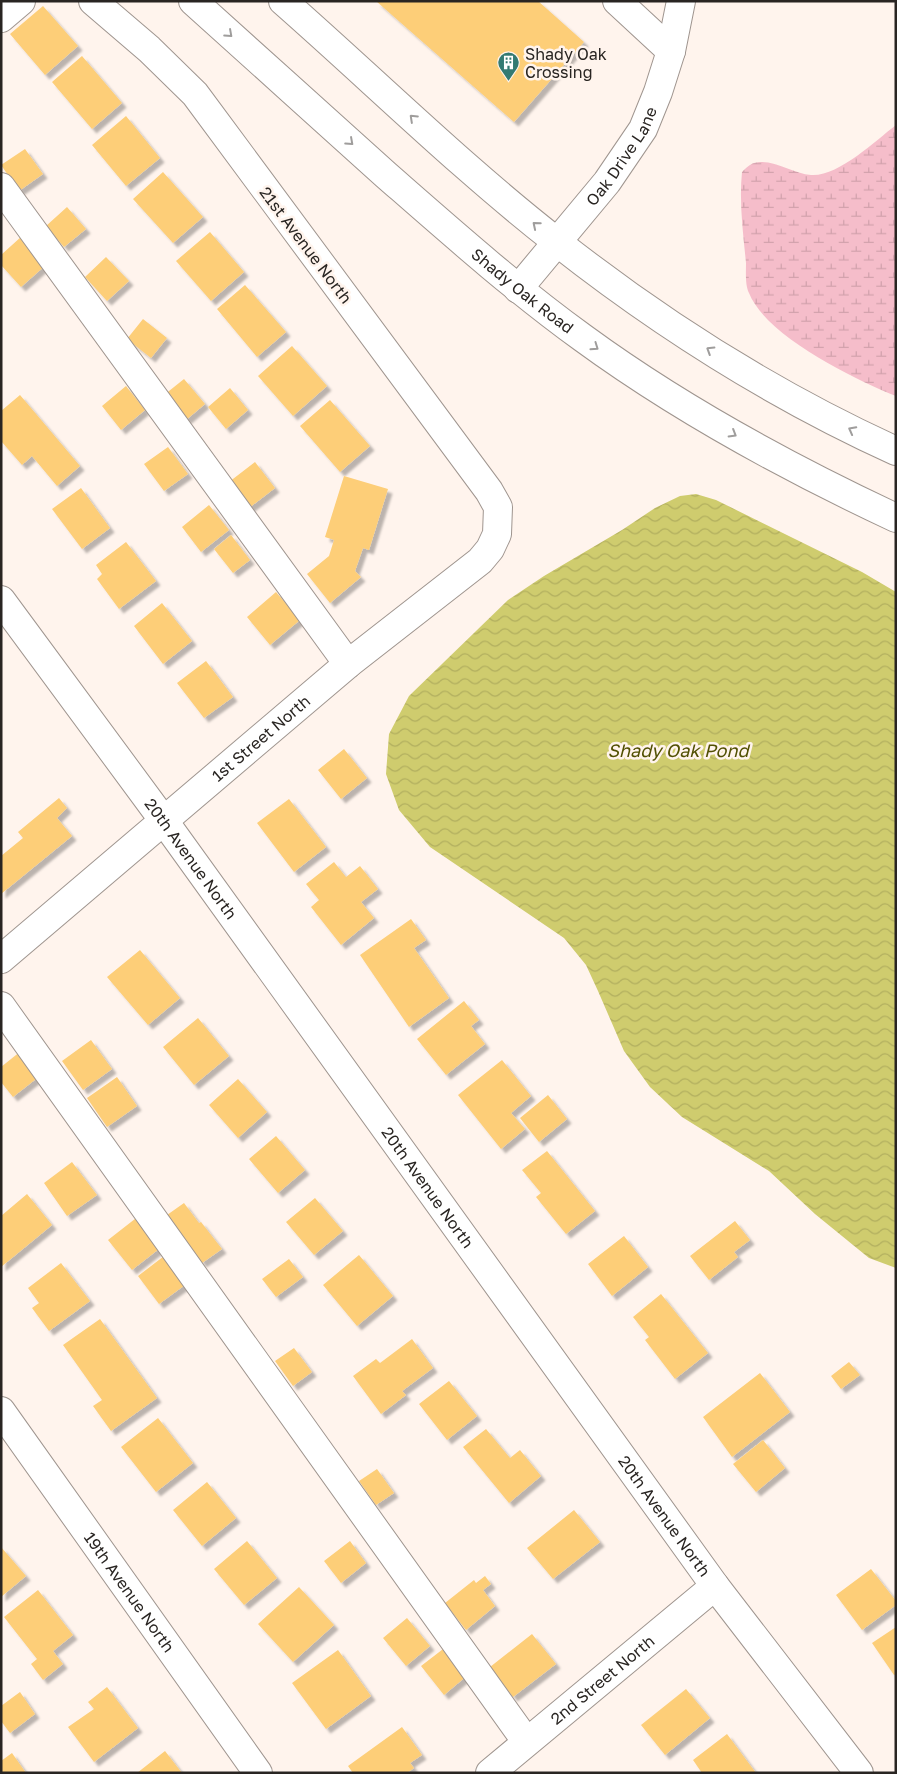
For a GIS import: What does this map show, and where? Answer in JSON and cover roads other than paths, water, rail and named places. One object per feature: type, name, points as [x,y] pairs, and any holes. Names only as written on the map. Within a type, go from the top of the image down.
[{"type":"street","points":[[1,18],[21,1]]},
{"type":"street","name":"21st Avenue North","points":[[93,1],[194,94],[489,491],[498,507]]},
{"type":"street","name":"Shady Oak Road","points":[[193,1],[518,289],[583,338],[646,382],[760,450],[896,518]]},
{"type":"street","points":[[283,1],[456,157],[557,242],[651,312],[752,377],[896,451]]},
{"type":"street","points":[[617,1],[671,51]]},
{"type":"street","name":"Oak Drive Lane","points":[[518,289],[607,182],[643,129],[658,92],[671,51],[681,1]]},
{"type":"street","points":[[1,187],[348,664]]},
{"type":"street","name":"1st Street North","points":[[1,959],[348,664],[480,561],[490,550],[497,534],[498,507]]},
{"type":"street","name":"20th Avenue North","points":[[1,600],[164,821],[715,1586],[859,1773]]},
{"type":"street","points":[[1,1006],[526,1741]]},
{"type":"street","name":"19th Avenue North","points":[[1,1411],[258,1773]]},
{"type":"street","name":"2nd Street North","points":[[490,1773],[526,1741],[715,1586]]},
{"type":"water","name":"Shady Oak Pond","points":[[696,494],[716,500],[862,572],[896,592],[896,1268],[869,1258],[815,1214],[769,1171],[682,1117],[650,1087],[624,1051],[586,965],[564,938],[430,847],[399,810],[386,774],[389,734],[409,696],[508,600],[655,508],[680,496]]},
{"type":"place","name":"Shady Oak Crossing","points":[[509,82]]}]
